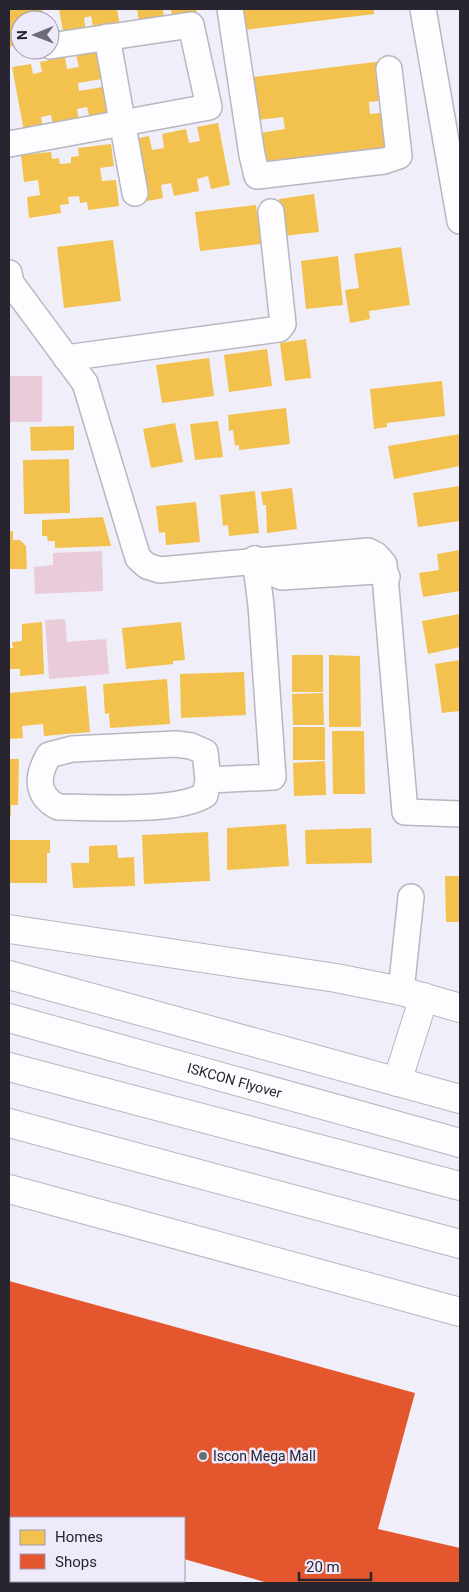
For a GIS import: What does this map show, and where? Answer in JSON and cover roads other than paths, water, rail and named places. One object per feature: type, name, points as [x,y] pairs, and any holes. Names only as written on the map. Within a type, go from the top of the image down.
[{"type":"main road","points":[[9,929],[336,978],[413,994],[460,1008]]},
{"type":"main road","points":[[9,975],[460,1100]]},
{"type":"main road","points":[[397,1082],[413,994]]},
{"type":"main road","name":"ISKCON Flyover","points":[[9,1018],[460,1144]]},
{"type":"main road","points":[[9,1067],[460,1186]]},
{"type":"main road","points":[[9,1123],[460,1244]]},
{"type":"main road","points":[[9,1189],[460,1312]]},
{"type":"street","points":[[230,9],[252,155],[258,176],[384,161],[399,156],[389,69]]},
{"type":"street","points":[[423,9],[460,221]]},
{"type":"street","points":[[9,144],[209,107],[191,24],[60,44]]},
{"type":"street","points":[[107,37],[135,193]]},
{"type":"street","points":[[66,358],[279,329],[283,324],[283,305],[271,212]]},
{"type":"street","points":[[9,273],[11,283],[84,383],[138,558],[147,566],[160,570],[255,559],[368,551],[376,555],[384,564],[387,577],[405,812],[460,814]]},
{"type":"street","points":[[208,780],[273,777],[261,605],[255,559]]},
{"type":"street","points":[[176,744],[191,746],[205,752],[208,780],[205,795],[194,802],[174,806],[58,807],[48,802],[41,788],[40,770],[48,755],[72,749],[176,744]]},
{"type":"street","points":[[411,897],[413,994]]},
{"type":"place","name":"Iscon Mega Mall","points":[[203,1456]]}]
